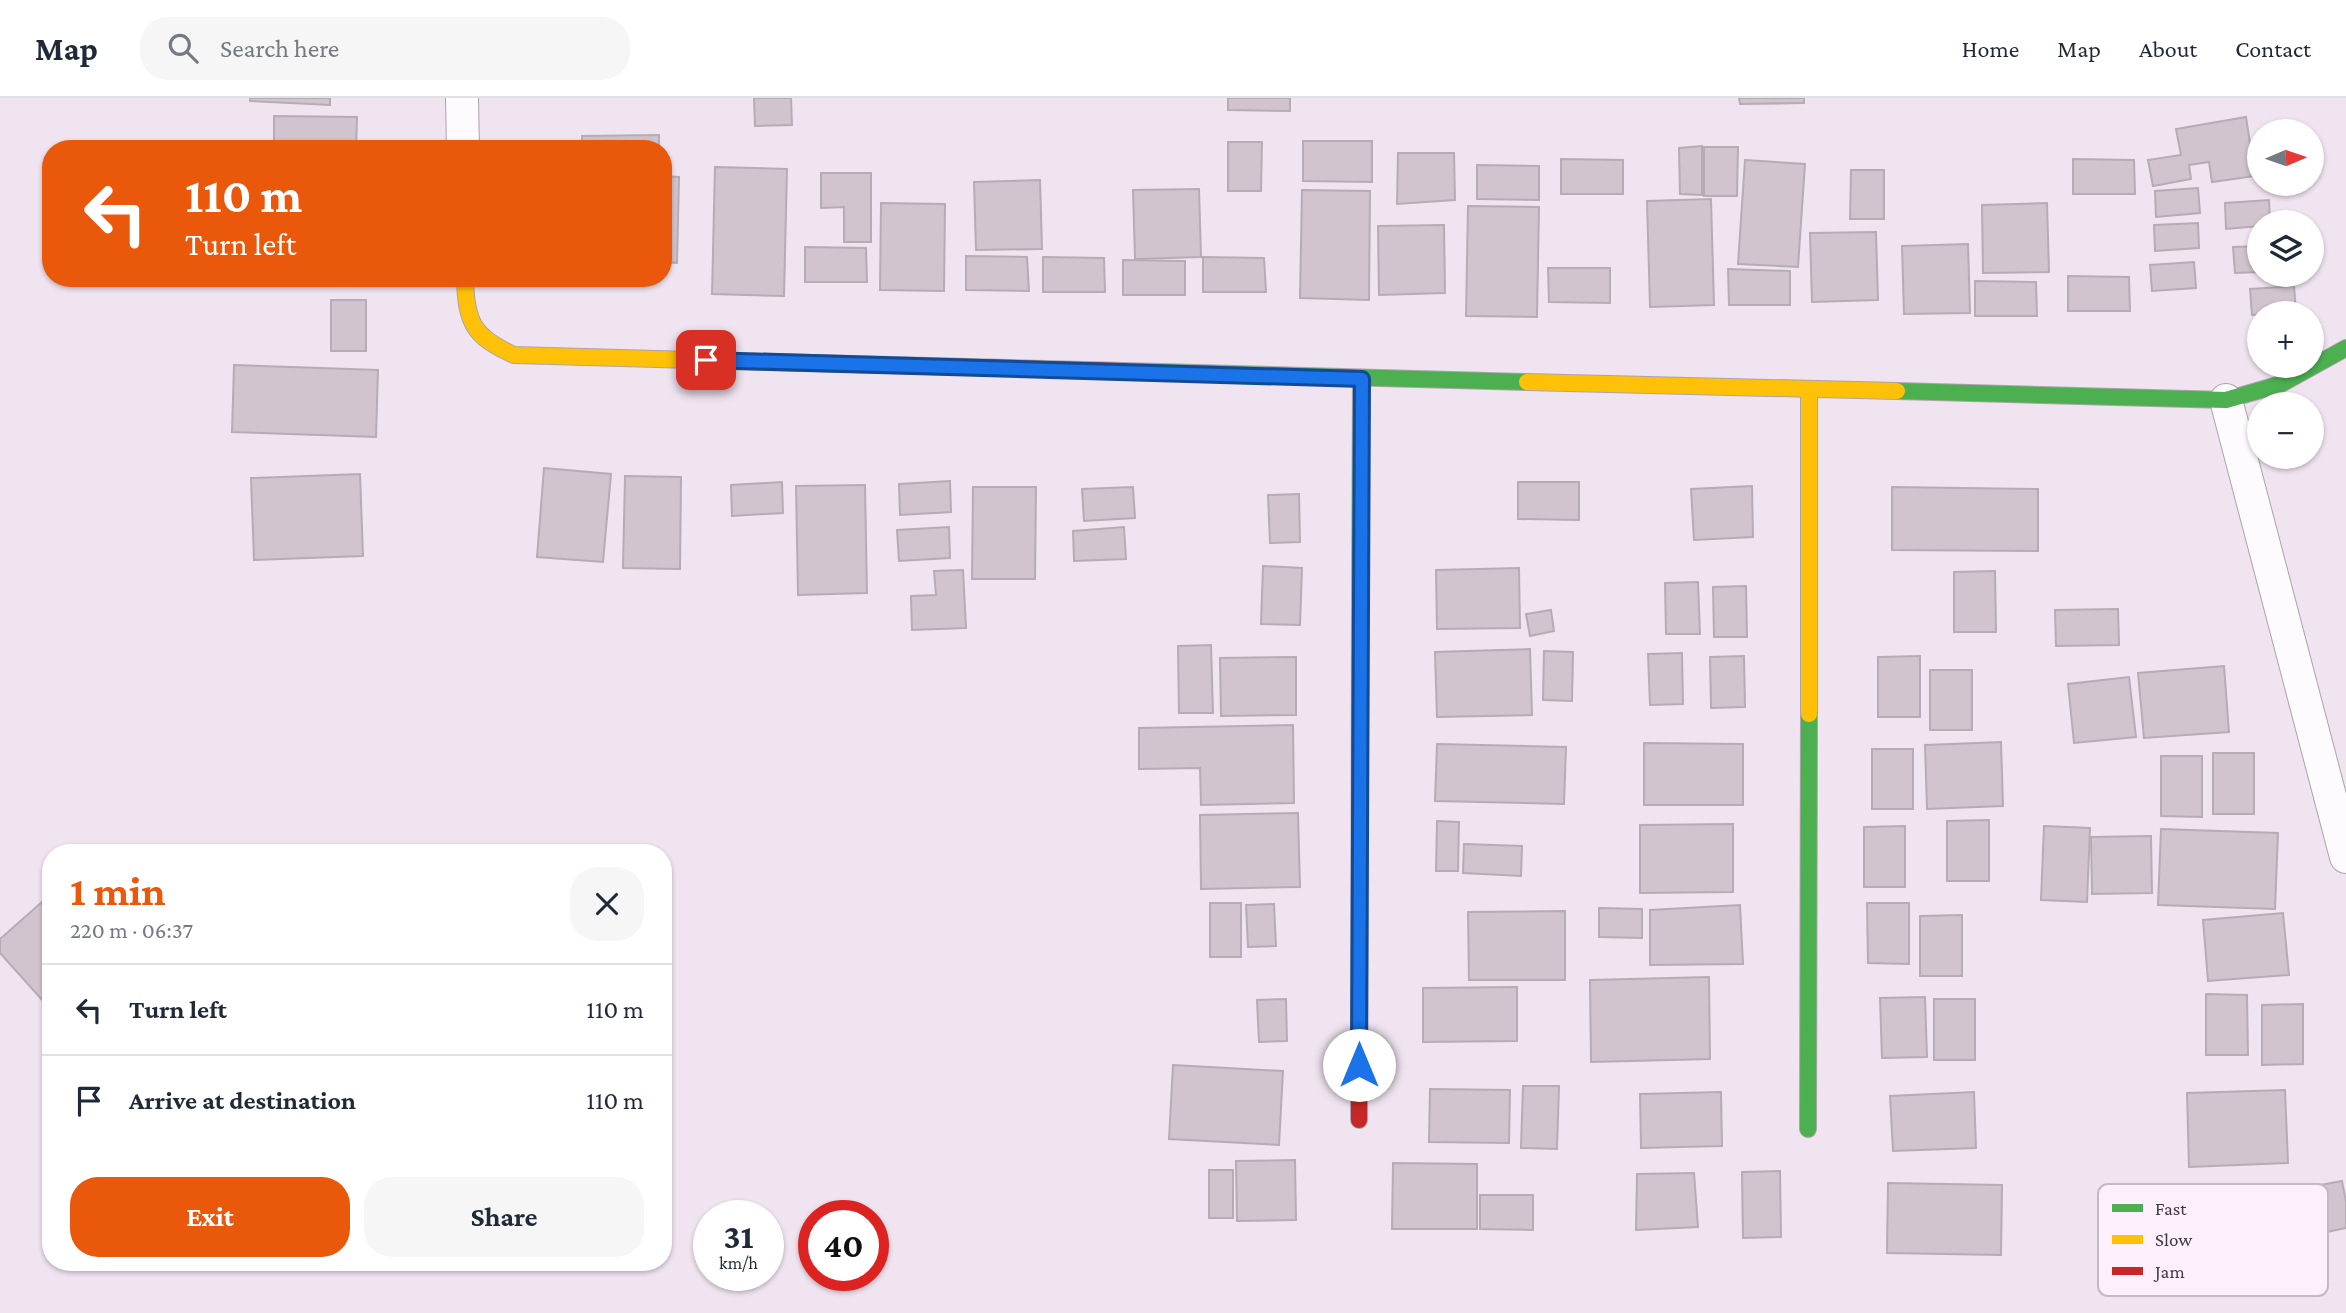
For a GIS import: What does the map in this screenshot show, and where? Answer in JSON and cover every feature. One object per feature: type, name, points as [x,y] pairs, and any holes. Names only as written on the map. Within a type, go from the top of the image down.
[{"type":"street","points":[[462,98],[463,140]]},
{"type":"street","points":[[465,287],[465,310],[477,333],[494,347],[514,355],[2226,400],[2281,384],[2346,348]]},
{"type":"street","points":[[1359,1120],[1362,379]]},
{"type":"street","points":[[1808,1129],[1809,390]]},
{"type":"street","points":[[2226,400],[2346,857]]},
{"type":"building","points":[[250,98],[330,98],[330,105],[250,101]]},
{"type":"building","points":[[754,98],[791,98],[792,125],[755,126]]},
{"type":"building","points":[[1228,98],[1290,98],[1290,111],[1228,110]]},
{"type":"building","points":[[1739,98],[1804,98],[1804,103],[1740,104]]},
{"type":"building","points":[[274,116],[357,117],[356,140],[274,140]]},
{"type":"building","points":[[2246,117],[2247,177],[2212,182],[2209,162],[2189,165],[2191,179],[2153,186],[2148,160],[2181,155],[2176,129]]},
{"type":"building","points":[[659,135],[659,140],[582,140],[582,136]]},
{"type":"building","points":[[1303,141],[1372,141],[1372,182],[1303,181]]},
{"type":"building","points":[[1228,142],[1262,142],[1261,191],[1228,191]]},
{"type":"building","points":[[1702,146],[1702,195],[1680,194],[1679,148]]},
{"type":"building","points":[[1704,147],[1738,147],[1737,196],[1704,196]]},
{"type":"building","points":[[1398,153],[1454,153],[1455,200],[1397,204]]},
{"type":"building","points":[[1561,159],[1623,160],[1623,194],[1561,194]]},
{"type":"building","points":[[2073,159],[2134,160],[2135,194],[2073,194]]},
{"type":"building","points":[[1745,160],[1805,164],[1798,267],[1738,264]]},
{"type":"building","points":[[1477,165],[1539,166],[1539,200],[1477,199]]},
{"type":"building","points":[[715,167],[787,169],[784,296],[712,294]]},
{"type":"building","points":[[1851,170],[1884,170],[1884,219],[1850,219]]},
{"type":"building","points":[[821,173],[871,173],[871,242],[844,242],[844,207],[821,208]]},
{"type":"building","points":[[672,177],[679,177],[677,263],[672,263]]},
{"type":"building","points":[[1040,180],[1042,249],[976,250],[974,182]]},
{"type":"building","points":[[2198,188],[2200,213],[2156,217],[2155,191]]},
{"type":"building","points":[[1199,189],[1201,257],[1135,259],[1133,190]]},
{"type":"building","points":[[1302,190],[1370,191],[1369,300],[1300,298]]},
{"type":"building","points":[[1711,199],[1714,305],[1650,307],[1647,201]]},
{"type":"building","points":[[2269,200],[2269,210],[2247,210],[2247,227],[2226,229],[2225,203]]},
{"type":"building","points":[[881,203],[945,204],[944,291],[880,290]]},
{"type":"building","points":[[2047,203],[2049,272],[1983,273],[1982,205]]},
{"type":"building","points":[[1468,206],[1539,207],[1537,317],[1466,316]]},
{"type":"building","points":[[2198,223],[2199,248],[2155,251],[2154,225]]},
{"type":"building","points":[[1444,225],[1445,293],[1379,295],[1378,226]]},
{"type":"building","points":[[1876,232],[1878,300],[1812,302],[1810,233]]},
{"type":"building","points":[[1968,244],[1970,313],[1904,314],[1902,246]]},
{"type":"building","points":[[2247,246],[2247,272],[2235,273],[2233,247]]},
{"type":"building","points":[[805,247],[866,248],[867,282],[805,282]]},
{"type":"building","points":[[966,256],[1027,257],[1029,291],[966,290]]},
{"type":"building","points":[[1043,257],[1104,258],[1105,292],[1043,292]]},
{"type":"building","points":[[1203,257],[1264,258],[1266,292],[1203,292]]},
{"type":"building","points":[[1123,260],[1185,261],[1185,295],[1123,295]]},
{"type":"building","points":[[2194,262],[2196,288],[2152,291],[2150,265]]},
{"type":"building","points":[[1548,268],[1610,268],[1610,303],[1549,302]]},
{"type":"building","points":[[1728,269],[1790,271],[1790,305],[1729,305]]},
{"type":"building","points":[[2068,276],[2129,277],[2130,311],[2068,311]]},
{"type":"building","points":[[1975,281],[2036,282],[2037,316],[1975,316]]},
{"type":"building","points":[[2294,287],[2295,301],[2251,301],[2250,289]]},
{"type":"building","points":[[331,300],[366,300],[366,351],[331,351]]},
{"type":"building","points":[[234,365],[378,370],[376,437],[232,432]]},
{"type":"building","points":[[544,468],[611,474],[603,562],[537,557]]},
{"type":"building","points":[[360,474],[363,556],[254,560],[251,478]]},
{"type":"building","points":[[625,476],[681,477],[680,569],[623,568]]},
{"type":"building","points":[[950,481],[951,512],[900,515],[899,484]]},
{"type":"building","points":[[782,482],[783,513],[732,516],[731,485]]},
{"type":"building","points":[[1518,482],[1579,482],[1579,520],[1518,519]]},
{"type":"building","points":[[865,485],[867,593],[798,595],[796,486]]},
{"type":"building","points":[[1752,486],[1753,537],[1694,540],[1691,489]]},
{"type":"building","points":[[973,487],[1036,487],[1035,579],[972,579]]},
{"type":"building","points":[[1133,487],[1135,518],[1084,521],[1082,489]]},
{"type":"building","points":[[1892,487],[2038,489],[2038,551],[1892,550]]},
{"type":"building","points":[[1299,494],[1300,542],[1270,543],[1268,495]]},
{"type":"building","points":[[949,527],[950,558],[899,561],[897,530]]},
{"type":"building","points":[[1124,527],[1126,559],[1074,561],[1073,531]]},
{"type":"building","points":[[1263,566],[1302,568],[1300,625],[1261,624]]},
{"type":"building","points":[[1519,568],[1520,628],[1437,629],[1436,570]]},
{"type":"building","points":[[963,570],[966,628],[912,630],[911,596],[936,595],[934,571]]},
{"type":"building","points":[[1995,571],[1996,632],[1954,632],[1954,572]]},
{"type":"building","points":[[1698,582],[1700,634],[1666,634],[1665,583]]},
{"type":"building","points":[[1746,586],[1747,637],[1714,637],[1713,587]]},
{"type":"building","points":[[2118,609],[2119,645],[2056,646],[2055,610]]},
{"type":"building","points":[[1551,610],[1554,631],[1530,636],[1526,614]]},
{"type":"building","points":[[1211,645],[1213,713],[1179,713],[1178,646]]},
{"type":"building","points":[[1530,649],[1532,715],[1437,717],[1435,652]]},
{"type":"building","points":[[1544,651],[1573,652],[1572,701],[1543,700]]},
{"type":"building","points":[[1682,653],[1683,704],[1650,705],[1648,654]]},
{"type":"building","points":[[1744,656],[1745,707],[1711,708],[1710,657]]},
{"type":"building","points":[[1920,656],[1920,717],[1878,717],[1878,657]]},
{"type":"building","points":[[1296,657],[1296,715],[1221,716],[1220,658]]},
{"type":"building","points":[[2224,666],[2229,732],[2144,738],[2138,673]]},
{"type":"building","points":[[1930,670],[1972,670],[1972,730],[1930,730]]},
{"type":"building","points":[[2129,677],[2136,737],[2074,743],[2068,684]]},
{"type":"building","points":[[1293,725],[1294,803],[1201,805],[1200,768],[1139,769],[1139,728]]},
{"type":"building","points":[[2001,742],[2003,806],[1927,809],[1925,745]]},
{"type":"building","points":[[1644,743],[1743,744],[1743,805],[1644,805]]},
{"type":"building","points":[[1437,744],[1566,747],[1564,804],[1435,801]]},
{"type":"building","points":[[1872,749],[1913,749],[1913,809],[1872,809]]},
{"type":"building","points":[[2213,753],[2254,753],[2254,814],[2213,814]]},
{"type":"building","points":[[2161,756],[2202,756],[2202,817],[2161,816]]},
{"type":"building","points":[[1298,813],[1300,887],[1201,889],[1200,815]]},
{"type":"building","points":[[1989,820],[1989,881],[1947,881],[1947,821]]},
{"type":"building","points":[[1437,821],[1459,822],[1458,871],[1436,871]]},
{"type":"building","points":[[1733,824],[1733,892],[1640,893],[1640,825]]},
{"type":"building","points":[[1905,826],[1905,887],[1864,887],[1864,827]]},
{"type":"building","points":[[2044,826],[2090,828],[2087,902],[2041,900]]},
{"type":"building","points":[[2161,829],[2278,833],[2275,909],[2158,905]]},
{"type":"building","points":[[2151,836],[2152,893],[2092,894],[2091,837]]},
{"type":"building","points":[[1464,844],[1522,846],[1521,876],[1463,873]]},
{"type":"building","points":[[42,902],[42,1000],[0,953],[0,939]]},
{"type":"building","points":[[1210,903],[1241,903],[1241,957],[1210,957]]},
{"type":"building","points":[[1867,903],[1909,903],[1909,964],[1868,963]]},
{"type":"building","points":[[1274,904],[1276,946],[1248,947],[1246,905]]},
{"type":"building","points":[[1740,905],[1743,964],[1650,965],[1650,910]]},
{"type":"building","points":[[1599,908],[1642,909],[1642,938],[1599,937]]},
{"type":"building","points":[[1565,911],[1565,980],[1469,980],[1468,912]]},
{"type":"building","points":[[2283,913],[2289,975],[2208,981],[2203,920]]},
{"type":"building","points":[[1962,915],[1962,976],[1920,976],[1920,916]]},
{"type":"building","points":[[1709,977],[1710,1059],[1591,1062],[1590,980]]},
{"type":"building","points":[[1517,987],[1517,1041],[1423,1042],[1423,988]]},
{"type":"building","points":[[2206,994],[2247,995],[2248,1055],[2206,1055]]},
{"type":"building","points":[[1925,997],[1927,1057],[1882,1058],[1880,998]]},
{"type":"building","points":[[1286,999],[1287,1041],[1259,1042],[1257,1000]]},
{"type":"building","points":[[1934,999],[1975,999],[1975,1060],[1934,1060]]},
{"type":"building","points":[[2303,1004],[2303,1064],[2262,1065],[2262,1005]]},
{"type":"building","points":[[1173,1065],[1283,1071],[1279,1145],[1169,1139]]},
{"type":"building","points":[[1523,1086],[1559,1086],[1557,1149],[1521,1148]]},
{"type":"building","points":[[1430,1089],[1510,1090],[1509,1143],[1429,1142]]},
{"type":"building","points":[[2285,1090],[2288,1163],[2189,1167],[2187,1093]]},
{"type":"building","points":[[1721,1092],[1722,1146],[1641,1148],[1640,1094]]},
{"type":"building","points":[[1974,1092],[1976,1148],[1893,1151],[1890,1096]]},
{"type":"building","points":[[1295,1160],[1296,1220],[1237,1221],[1236,1161]]},
{"type":"building","points":[[1393,1163],[1477,1164],[1477,1229],[1392,1229]]},
{"type":"building","points":[[1209,1170],[1233,1170],[1233,1218],[1209,1218]]},
{"type":"building","points":[[1780,1171],[1781,1237],[1743,1238],[1742,1172]]},
{"type":"building","points":[[1694,1173],[1698,1227],[1636,1230],[1637,1174]]},
{"type":"building","points":[[2342,1181],[2346,1202],[2346,1228],[2328,1232],[2328,1184],[2326,1184]]},
{"type":"building","points":[[1888,1183],[2002,1185],[2001,1255],[1887,1253]]},
{"type":"building","points":[[1480,1195],[1533,1195],[1533,1230],[1480,1229]]},
{"type":"traffic: fast","points":[[1897,391],[2226,400],[2281,384],[2346,348]]},
{"type":"traffic: fast","points":[[1124,371],[1527,382]]},
{"type":"traffic: fast","points":[[1360,598],[1361,379]]},
{"type":"traffic: fast","points":[[1808,1129],[1809,714]]},
{"type":"traffic: slow","points":[[466,287],[467,306],[475,326],[489,342],[514,355],[728,361]]},
{"type":"traffic: slow","points":[[1527,382],[1897,391]]},
{"type":"traffic: slow","points":[[1809,390],[1809,714]]},
{"type":"traffic: jam","points":[[728,361],[1124,371]]},
{"type":"traffic: jam","points":[[1359,1120],[1360,598]]},
{"type":"route","points":[[706,360],[1362,379],[1359,1065]]}]
